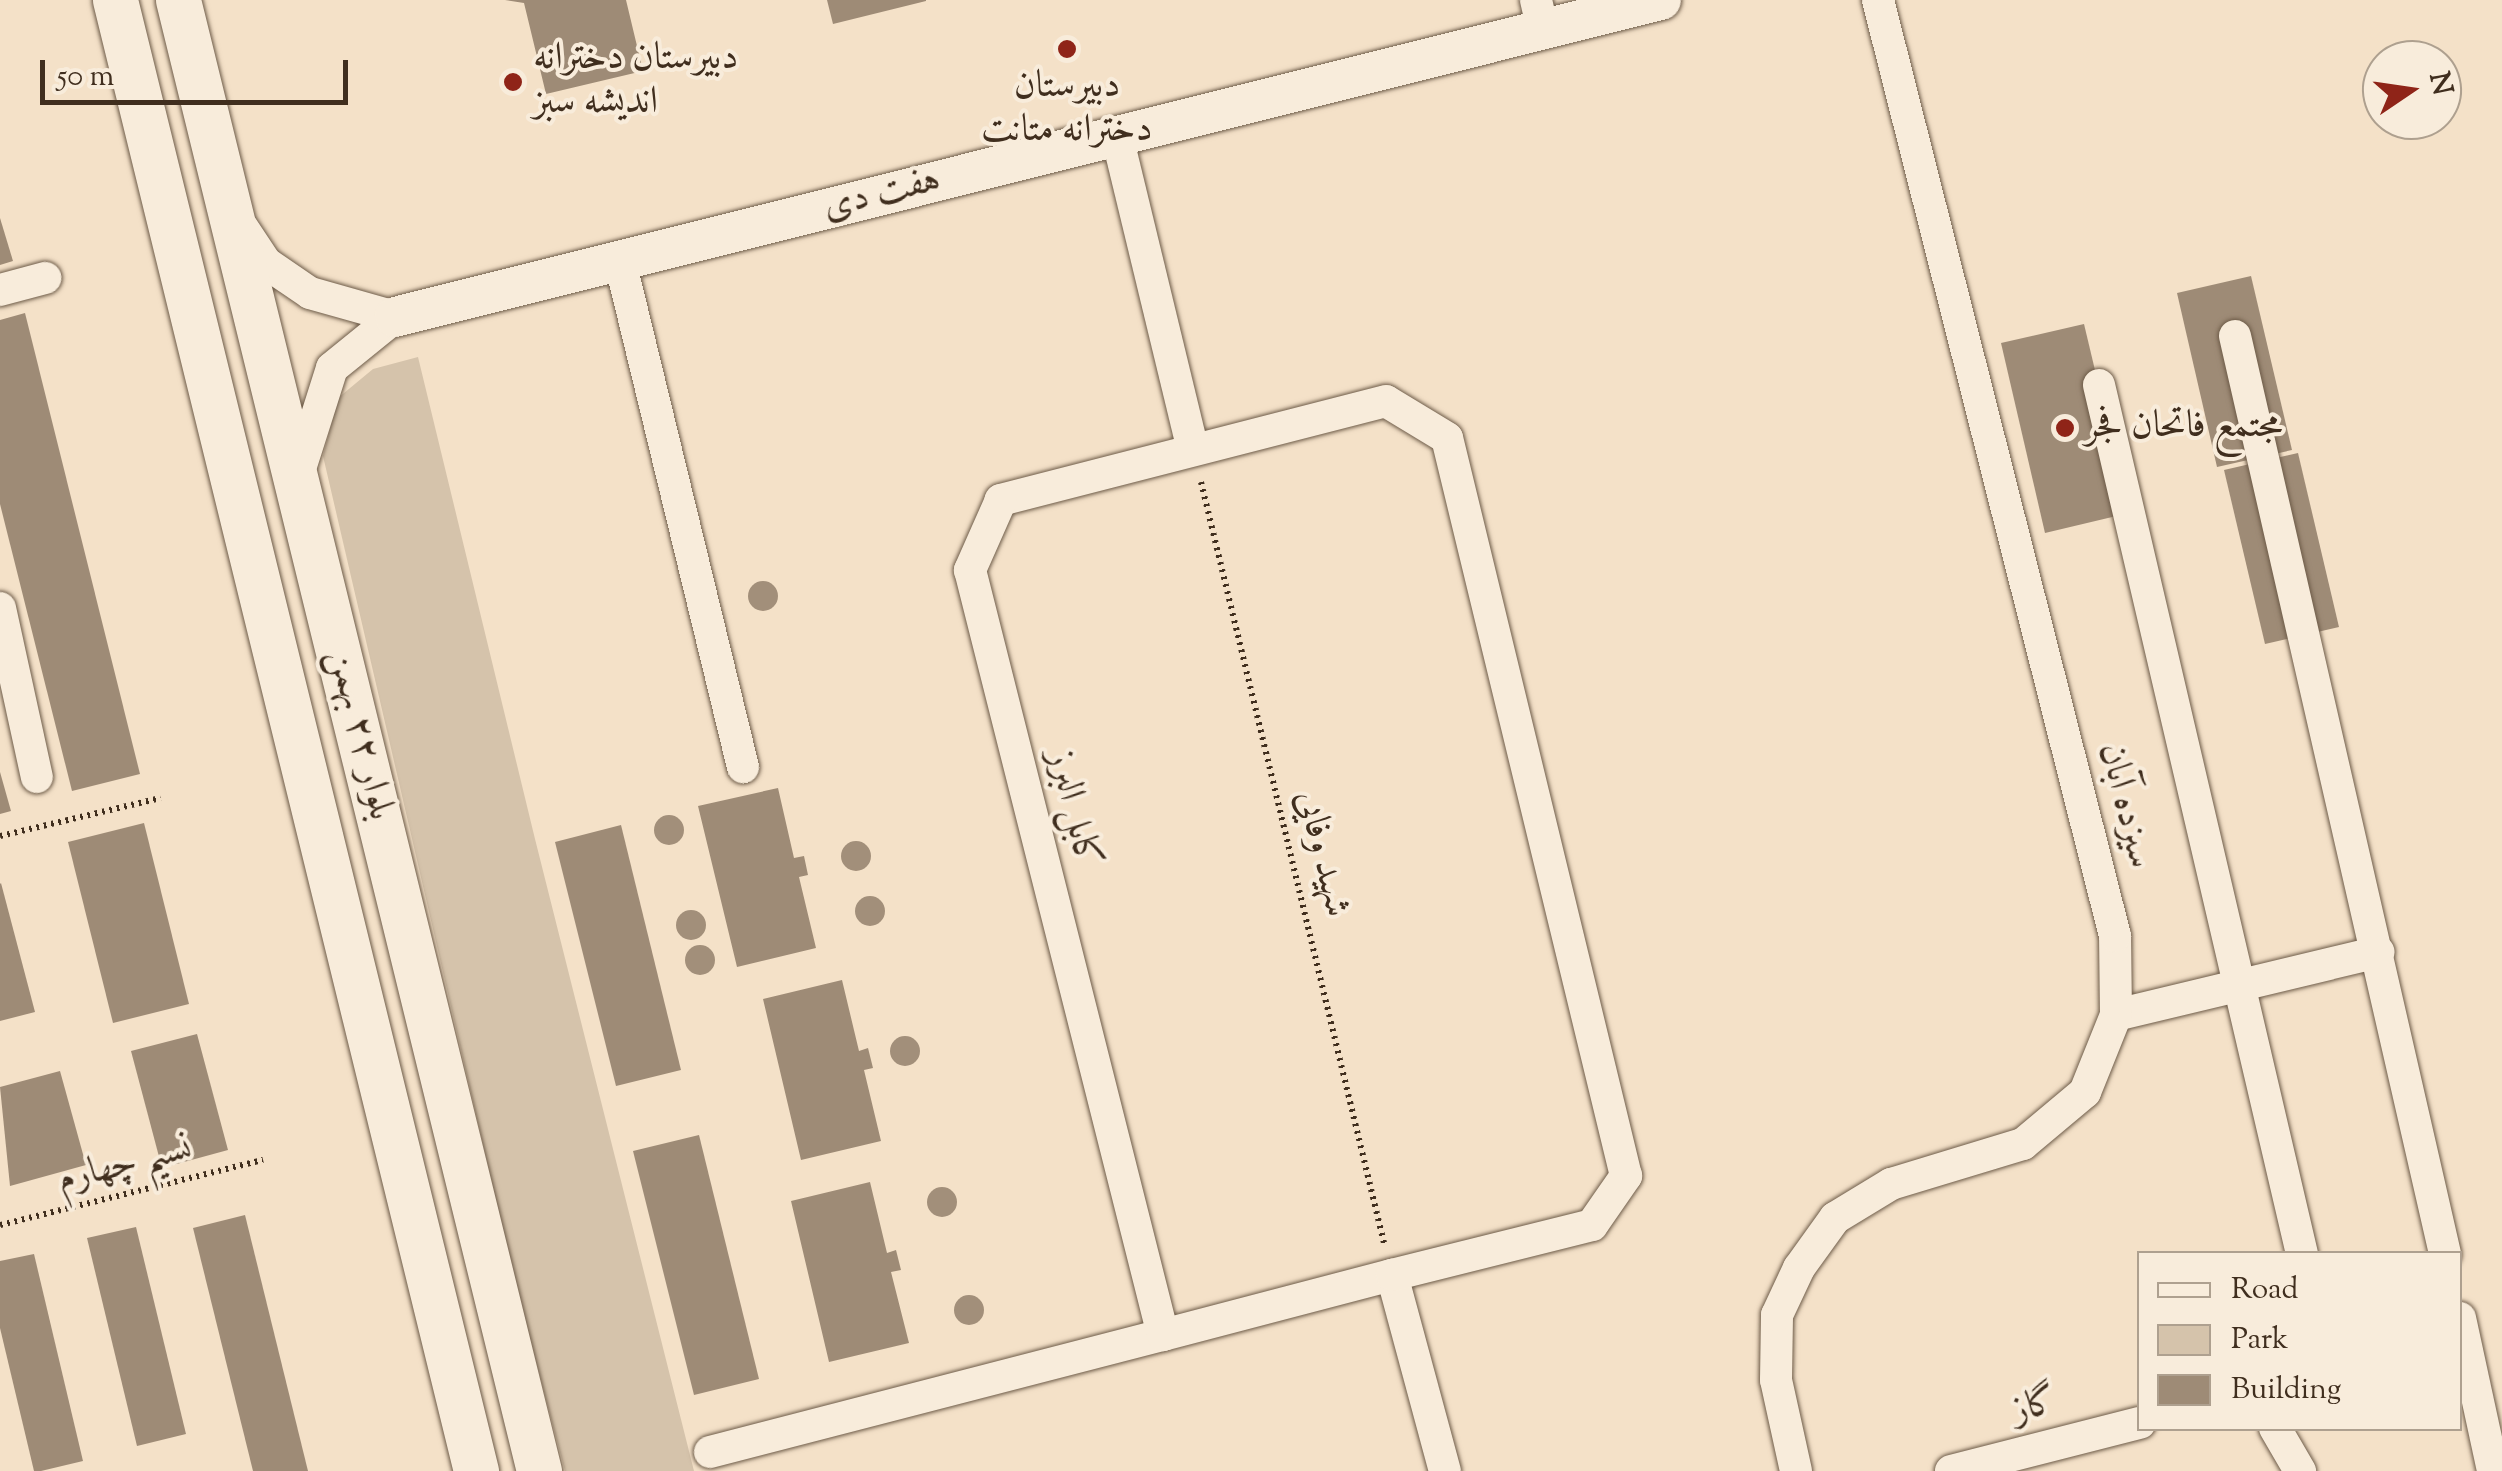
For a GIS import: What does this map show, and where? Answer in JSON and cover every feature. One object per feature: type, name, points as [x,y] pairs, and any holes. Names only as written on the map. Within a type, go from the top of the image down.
[{"type":"main road","name":"بلوار ۲۲ بهمن","points":[[115,0],[476,1471]]},
{"type":"main road","name":"بلوار ۲۲ بهمن","points":[[178,0],[539,1471]]},
{"type":"street","name":"هفت دی","points":[[395,317],[1117,136],[1540,15],[1661,0]]},
{"type":"street","name":"سیزده آبان","points":[[1796,1471],[1776,1380],[1778,1315],[1799,1268],[1835,1218],[1891,1184],[2022,1144],[2085,1092],[2116,1015],[2116,936],[1878,0]]},
{"type":"street","points":[[1117,136],[1192,447]]},
{"type":"street","points":[[230,210],[266,263],[310,293],[395,317]]},
{"type":"street","points":[[620,261],[743,767]]},
{"type":"street","points":[[0,290],[45,278]]},
{"type":"street","points":[[298,487],[332,368],[395,317]]},
{"type":"street","points":[[2235,336],[2444,1251]]},
{"type":"street","points":[[2099,386],[2244,983],[2301,1251]]},
{"type":"street","name":"کابل البرز","points":[[1163,1335],[970,570],[1001,500],[1192,447],[1386,401],[1447,438],[1626,1176],[1592,1225],[1392,1275]]},
{"type":"street","points":[[0,608],[37,776]]},
{"type":"street","points":[[2116,1015],[2379,952]]},
{"type":"street","points":[[710,1452],[1392,1275],[1445,1471]]},
{"type":"street","points":[[2462,1327],[2493,1471]]},
{"type":"street","name":"گاز","points":[[1951,1471],[2137,1424]]},
{"type":"street","points":[[2278,1431],[2300,1471]]},
{"type":"path","name":"شهید وفایی","points":[[1192,447],[1392,1275]]},
{"type":"path","points":[[0,836],[162,798]]},
{"type":"path","name":"نسیم چهارم","points":[[0,1225],[263,1160]]},
{"type":"green space","points":[[418,357],[694,1471],[565,1471],[516,1286],[323,456],[338,398],[373,369]]},
{"type":"building","points":[[505,0],[626,0],[643,71],[546,94],[524,3]]},
{"type":"building","points":[[827,0],[926,0],[926,1],[833,24]]},
{"type":"building","points":[[0,218],[13,261],[0,265]]},
{"type":"building","points":[[2251,276],[2292,450],[2217,467],[2177,293]]},
{"type":"building","points":[[25,313],[140,774],[72,791],[0,504],[0,320]]},
{"type":"building","name":"مجتمع فاتحان فجر","points":[[2084,324],[2129,513],[2045,533],[2001,343]]},
{"type":"building","points":[[2298,453],[2339,627],[2265,644],[2224,470]]},
{"type":"building","points":[[0,772],[11,811],[0,814]]},
{"type":"building","points":[[778,788],[794,858],[804,856],[808,875],[799,877],[816,948],[737,967],[698,806]]},
{"type":"building","points":[[144,823],[189,1004],[113,1023],[68,842]]},
{"type":"building","points":[[621,825],[681,1070],[616,1086],[555,842]]},
{"type":"building","points":[[0,884],[35,1012],[0,1021]]},
{"type":"building","points":[[842,980],[859,1051],[868,1048],[873,1068],[864,1070],[881,1141],[801,1160],[763,999]]},
{"type":"building","points":[[197,1034],[228,1150],[162,1168],[131,1051]]},
{"type":"building","points":[[60,1071],[86,1165],[10,1186],[0,1087]]},
{"type":"building","points":[[699,1135],[759,1379],[694,1395],[633,1151]]},
{"type":"building","points":[[870,1182],[887,1253],[896,1250],[901,1270],[891,1272],[909,1343],[829,1362],[791,1201]]},
{"type":"building","points":[[245,1215],[308,1471],[253,1471],[193,1228]]},
{"type":"building","points":[[136,1227],[186,1434],[137,1446],[87,1238]]},
{"type":"building","points":[[34,1254],[83,1461],[41,1471],[34,1471],[0,1328],[0,1261]]},
{"type":"place","name":"دبیرستان دخترانه متانت","points":[[1067,49]]},
{"type":"place","name":"دبیرستان دخترانه اندیشه سبز","points":[[513,82]]},
{"type":"place","name":"مجتمع فاتحان فجر","points":[[2065,428]]}]
